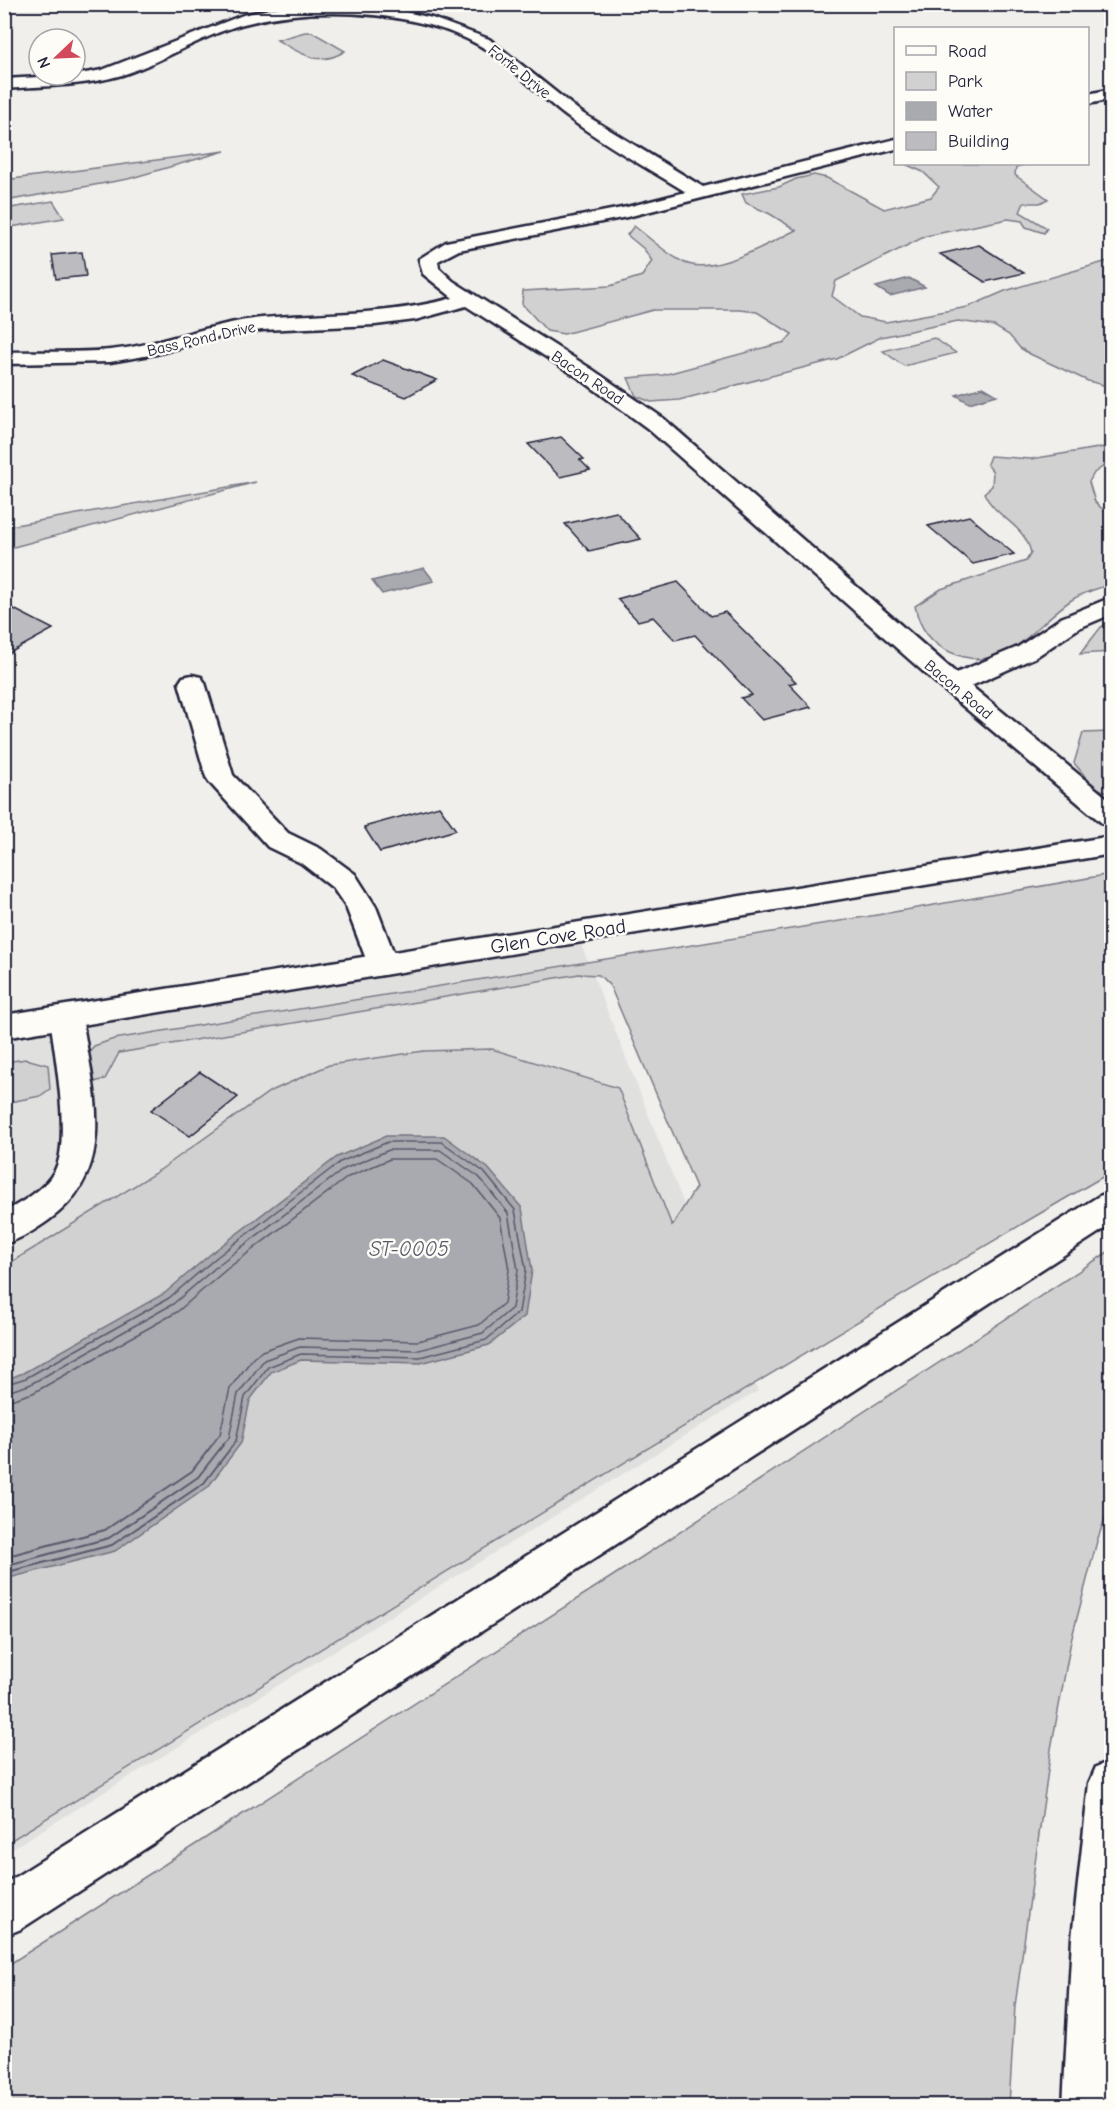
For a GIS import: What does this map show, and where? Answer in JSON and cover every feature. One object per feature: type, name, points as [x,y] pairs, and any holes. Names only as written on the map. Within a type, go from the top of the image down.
[{"type":"main road","name":"Forte Drive","points":[[4,84],[101,75],[144,61],[225,26],[267,15],[308,9],[339,9],[396,16],[446,26],[485,42],[574,114],[700,192]]},
{"type":"main road","points":[[1089,99],[1112,94]]},
{"type":"main road","name":"Bacon Road","points":[[894,144],[627,212],[453,246],[428,259],[430,270],[446,285],[468,300],[586,374],[655,423],[953,684],[1112,817]]},
{"type":"main road","name":"Bass Pond Drive","points":[[4,358],[110,356],[142,351],[216,331],[262,324],[375,320],[415,314],[468,300]]},
{"type":"main road","points":[[953,684],[1027,652],[1070,622],[1112,604]]},
{"type":"main road","points":[[192,683],[220,777],[278,840],[311,856],[344,881],[361,907],[382,964]]},
{"type":"main road","name":"Glen Cove Road","points":[[4,1027],[1112,845]]},
{"type":"main road","points":[[4,1230],[56,1196],[72,1174],[78,1157],[79,1129],[66,1017]]},
{"type":"main road","points":[[4,1912],[1112,1206]]},
{"type":"main road","points":[[1089,2106],[1096,1938],[1112,1783]]},
{"type":"shaded area","points":[[580,942],[758,1391],[5,1853],[5,1041]]},
{"type":"green space","points":[[312,32],[345,51],[327,58],[310,57],[277,40]]},
{"type":"green space","points":[[225,151],[128,179],[5,201],[5,180]]},
{"type":"green space","points":[[907,165],[1024,165],[1016,167],[1015,175],[1048,199],[1040,203],[1024,203],[1020,212],[1047,228],[1044,233],[1026,227],[1022,221],[1008,219],[926,236],[836,281],[832,296],[860,317],[886,322],[968,307],[1005,291],[1111,260],[1111,387],[1088,381],[1030,354],[1020,348],[1009,335],[994,326],[958,321],[881,337],[837,359],[679,400],[651,402],[636,396],[628,378],[663,375],[785,342],[792,334],[757,312],[653,310],[564,334],[547,331],[522,304],[523,291],[610,286],[642,276],[652,261],[644,249],[627,235],[634,226],[683,262],[709,265],[756,250],[796,230],[746,203],[742,194],[779,187],[796,179],[814,175],[827,178],[884,209],[931,197],[939,187],[923,172]]},
{"type":"green space","points":[[53,201],[64,218],[5,228],[5,209]]},
{"type":"green space","points":[[934,338],[956,353],[904,366],[883,351]]},
{"type":"green space","points":[[1111,446],[1111,461],[1094,473],[1089,482],[1095,502],[1111,517],[1111,584],[1073,599],[1004,654],[988,658],[970,658],[950,652],[931,639],[919,620],[915,606],[941,589],[1026,561],[1031,553],[1023,535],[995,509],[984,493],[992,486],[993,472],[987,464],[990,456],[1031,459]]},
{"type":"green space","points":[[256,482],[10,548],[5,549],[5,527]]},
{"type":"green space","points":[[1111,621],[1111,652],[1080,654],[1101,627]]},
{"type":"green space","points":[[1112,732],[1111,793],[1095,788],[1074,763],[1083,733]]},
{"type":"green space","points":[[1111,874],[1111,1172],[694,1420],[5,1844],[5,1266],[160,1170],[269,1092],[329,1065],[424,1051],[492,1049],[618,1088],[672,1226],[696,1187],[610,986],[599,975],[579,974],[119,1053],[105,1079],[94,1082],[84,1058],[94,1046],[114,1039],[877,915]]},
{"type":"green space","points":[[26,1059],[48,1065],[50,1089],[40,1096],[5,1103],[5,1062]]},
{"type":"green space","points":[[1111,1250],[1111,1501],[1097,1541],[1071,1641],[1051,1749],[1015,2006],[1009,2105],[5,2105],[5,1967],[622,1570]]},
{"type":"water","points":[[909,278],[925,287],[890,296],[876,287]]},
{"type":"water","points":[[983,387],[997,395],[969,403],[956,395]]},
{"type":"water","points":[[424,568],[434,581],[382,594],[372,581]]},
{"type":"water","name":"ST-0005","points":[[386,1136],[444,1136],[488,1168],[522,1208],[532,1270],[525,1316],[489,1345],[421,1363],[301,1360],[271,1372],[250,1400],[241,1443],[208,1487],[115,1551],[5,1579],[5,1380],[23,1373],[165,1293],[213,1252],[337,1157]]},
{"type":"building","points":[[979,245],[1024,273],[985,282],[940,254]]},
{"type":"building","points":[[82,252],[86,276],[56,279],[52,255]]},
{"type":"building","points":[[383,360],[437,380],[406,397],[352,376]]},
{"type":"building","points":[[561,437],[584,459],[580,460],[590,470],[560,477],[528,444]]},
{"type":"building","points":[[616,512],[641,539],[589,551],[565,524]]},
{"type":"building","points":[[969,516],[1014,554],[973,564],[928,526]]},
{"type":"building","points":[[678,582],[711,616],[725,612],[796,682],[789,684],[811,707],[762,720],[741,698],[752,695],[695,635],[675,640],[653,617],[638,621],[617,599]]},
{"type":"building","points":[[4,604],[53,629],[4,656]]},
{"type":"building","points":[[439,806],[456,830],[380,852],[364,827]]},
{"type":"building","points":[[200,1072],[238,1097],[190,1136],[151,1110]]}]
